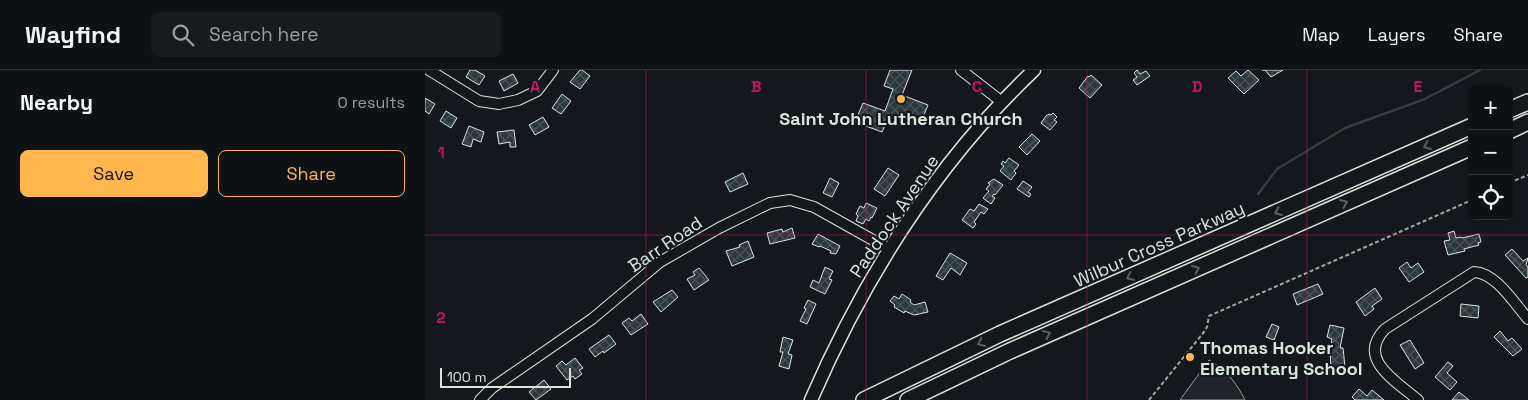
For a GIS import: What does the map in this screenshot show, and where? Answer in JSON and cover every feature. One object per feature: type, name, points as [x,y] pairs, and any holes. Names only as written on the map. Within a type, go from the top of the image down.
[{"type":"highway","points":[[1513,108],[1528,102]]},
{"type":"highway","points":[[1511,130],[1528,122]]},
{"type":"highway","name":"Wilbur Cross Parkway","points":[[864,400],[1000,334],[1468,128]]},
{"type":"highway","points":[[908,400],[1010,351],[1468,149]]},
{"type":"main road","name":"Paddock Avenue","points":[[811,400],[850,319],[889,249],[939,178],[1002,102],[1034,70]]},
{"type":"street","points":[[429,70],[479,101],[499,104],[518,100],[537,91],[553,70]]},
{"type":"street","points":[[961,70],[1002,102]]},
{"type":"street","name":"Barr Road","points":[[480,400],[492,388],[592,319],[660,262],[719,228],[770,203],[790,200],[814,207],[889,249]]},
{"type":"street","points":[[1418,400],[1378,363],[1374,353],[1375,344],[1378,336],[1385,329],[1473,272],[1481,272],[1493,279],[1528,319]]},
{"type":"path","points":[[1513,181],[1528,175]]},
{"type":"path","points":[[1149,400],[1204,332],[1209,316],[1468,202]]},
{"type":"shaded area","points":[[1209,360],[1230,377],[1245,400],[1180,400]]},
{"type":"building","points":[[470,70],[475,70],[485,76],[479,85],[466,77]]},
{"type":"building","points":[[580,70],[590,76],[580,89],[570,82]]},
{"type":"building","name":"Saint John Lutheran Church","points":[[890,70],[912,70],[902,95],[928,105],[921,122],[898,114],[895,124],[887,121],[882,132],[855,122],[863,103],[885,111],[893,89],[884,86]]},
{"type":"building","points":[[1137,70],[1140,74],[1146,71],[1150,76],[1137,85],[1133,80],[1137,77],[1134,73]]},
{"type":"building","points":[[1248,70],[1259,80],[1244,94],[1228,78],[1236,71],[1241,76]]},
{"type":"building","points":[[1265,70],[1283,70],[1271,77]]},
{"type":"building","points":[[513,74],[518,83],[504,91],[499,81]]},
{"type":"building","points":[[1091,75],[1102,85],[1090,98],[1079,88],[1088,76]]},
{"type":"building","points":[[562,94],[571,101],[561,114],[552,108]]},
{"type":"building","points":[[425,98],[435,104],[429,114],[425,111]]},
{"type":"building","points":[[446,111],[457,118],[451,128],[440,121]]},
{"type":"building","points":[[1053,113],[1057,117],[1054,120],[1057,122],[1050,130],[1041,123],[1046,116]]},
{"type":"building","points":[[543,117],[549,127],[535,135],[529,125]]},
{"type":"building","points":[[469,126],[484,132],[481,142],[473,139],[471,147],[462,144]]},
{"type":"building","points":[[514,130],[516,147],[510,147],[510,142],[499,144],[497,132]]},
{"type":"building","points":[[1032,134],[1040,141],[1027,155],[1019,147]]},
{"type":"building","points":[[1009,158],[1019,165],[1014,171],[1016,173],[1011,180],[1000,171],[1004,166],[1001,164],[1003,161],[1005,163]]},
{"type":"building","points":[[888,168],[899,175],[885,196],[874,189]]},
{"type":"building","points":[[743,173],[748,184],[730,192],[725,182]]},
{"type":"building","points":[[830,178],[839,183],[832,197],[823,193]]},
{"type":"building","points":[[994,179],[1003,185],[992,196],[995,198],[991,204],[983,198],[989,191],[986,189],[990,184],[988,183]]},
{"type":"building","points":[[1023,181],[1032,187],[1028,192],[1031,194],[1029,197],[1017,189]]},
{"type":"building","points":[[866,203],[877,208],[872,218],[869,221],[866,219],[863,224],[856,221],[858,216],[856,214],[860,206],[864,208]]},
{"type":"building","points":[[979,204],[988,209],[984,214],[981,212],[974,222],[976,224],[973,228],[962,220],[970,209],[974,211]]},
{"type":"building","points":[[792,228],[795,238],[770,244],[767,233],[782,229],[783,232]]},
{"type":"building","points":[[1454,231],[1456,238],[1479,234],[1481,242],[1478,243],[1479,245],[1464,249],[1465,251],[1448,255],[1444,241],[1450,240],[1448,233]]},
{"type":"building","points":[[818,234],[840,246],[836,254],[812,244]]},
{"type":"building","points":[[748,241],[754,257],[732,266],[726,251],[740,247],[739,245]]},
{"type":"building","points":[[1512,249],[1523,261],[1528,258],[1526,265],[1528,267],[1528,277],[1526,278],[1505,255]]},
{"type":"building","points":[[950,253],[967,263],[960,275],[951,268],[943,280],[936,276]]},
{"type":"building","points":[[1407,262],[1411,268],[1418,263],[1424,272],[1409,282],[1399,268]]},
{"type":"building","points":[[825,267],[833,271],[829,279],[832,280],[825,294],[810,287],[813,280],[819,283]]},
{"type":"building","points":[[699,268],[709,280],[694,290],[687,279],[695,275],[693,272]]},
{"type":"building","points":[[1318,284],[1323,294],[1297,305],[1293,294]]},
{"type":"building","points":[[1375,288],[1382,299],[1372,306],[1374,309],[1365,316],[1356,302]]},
{"type":"building","points":[[672,290],[678,297],[661,312],[653,302]]},
{"type":"building","points":[[902,294],[911,300],[910,302],[914,305],[925,302],[928,312],[914,315],[905,311],[904,313],[894,307],[895,305],[890,301],[894,296],[899,299]]},
{"type":"building","points":[[808,300],[816,304],[807,324],[800,321]]},
{"type":"building","points":[[1461,304],[1479,306],[1478,318],[1460,316]]},
{"type":"building","points":[[641,314],[648,324],[631,335],[622,323],[629,318],[632,321]]},
{"type":"building","points":[[1272,324],[1279,327],[1274,340],[1266,337]]},
{"type":"building","points":[[1330,325],[1344,328],[1340,348],[1343,348],[1345,367],[1331,368],[1330,350],[1332,339],[1327,337]]},
{"type":"building","points":[[1500,331],[1508,341],[1512,338],[1522,349],[1513,356],[1494,337]]},
{"type":"building","points":[[609,335],[616,344],[595,357],[589,349]]},
{"type":"building","points":[[783,337],[793,340],[788,354],[792,355],[789,369],[779,366],[783,352],[780,352]]},
{"type":"building","points":[[1410,340],[1424,363],[1415,369],[1400,345]]},
{"type":"building","points":[[575,358],[583,368],[579,370],[582,374],[575,379],[573,376],[567,380],[556,366],[562,361],[566,365]]},
{"type":"building","points":[[1448,362],[1453,366],[1447,373],[1457,382],[1450,390],[1435,377]]},
{"type":"building","points":[[544,380],[551,389],[536,400],[529,392]]},
{"type":"building","points":[[1359,389],[1367,396],[1372,390],[1384,400],[1355,400],[1352,397]]},
{"type":"building","points":[[1459,392],[1469,400],[1452,400]]},
{"type":"waterway","points":[[1258,194],[1277,169],[1345,128],[1425,99],[1480,70]]},
{"type":"place","name":"Saint John Lutheran Church","points":[[901,99]]},
{"type":"place","name":"Thomas Hooker Elementary School","points":[[1190,357]]}]
